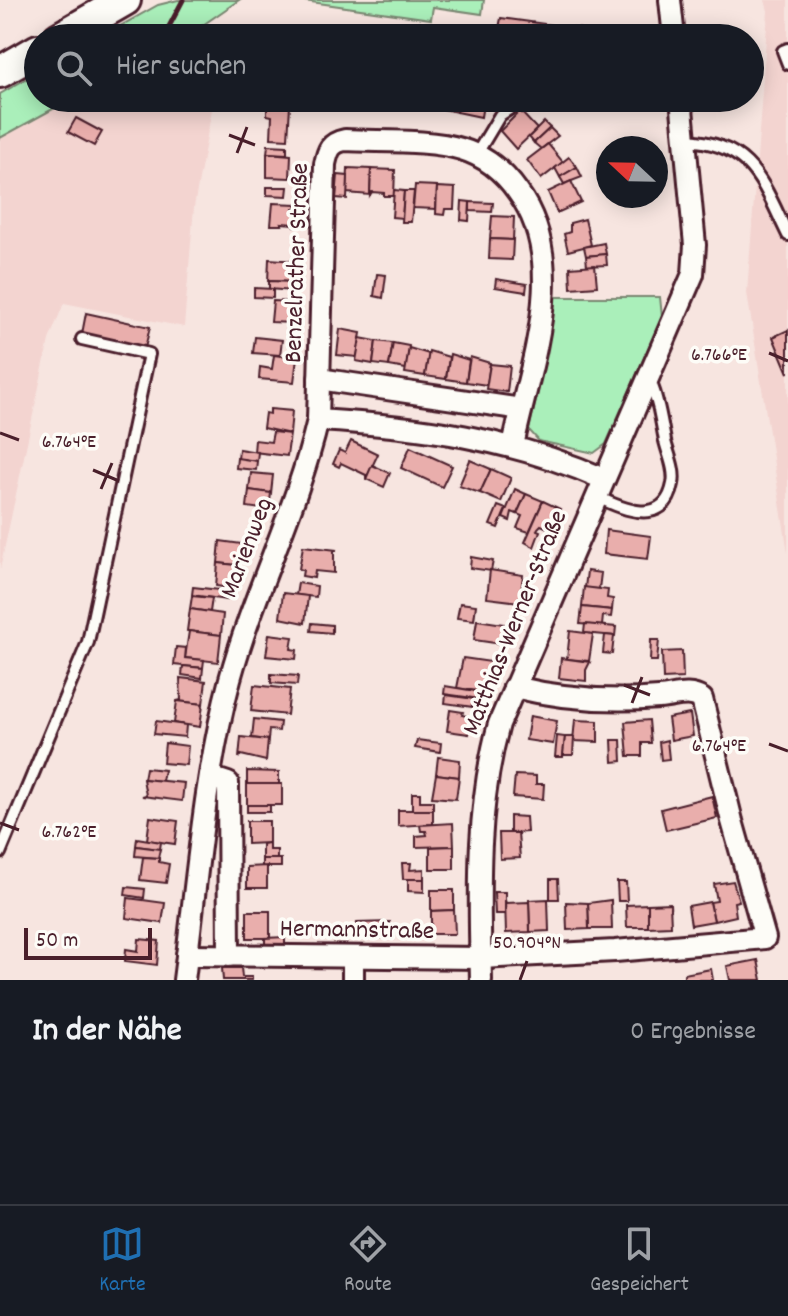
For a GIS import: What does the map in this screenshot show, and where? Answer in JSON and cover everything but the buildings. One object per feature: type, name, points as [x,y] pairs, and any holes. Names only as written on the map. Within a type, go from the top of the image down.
[{"type":"main road","points":[[83,24],[125,0]]},
{"type":"main road","points":[[0,72],[24,58]]},
{"type":"street","points":[[670,0],[673,24]]},
{"type":"street","name":"Matthias-Werner-Straße","points":[[481,980],[483,797],[496,736],[514,687],[693,274],[695,245],[682,112]]},
{"type":"street","name":"Benzelrather Straße","points":[[318,420],[325,164],[328,150],[335,142],[345,140],[440,145],[460,148],[476,155],[507,176],[523,199],[544,251],[540,323],[513,446]]},
{"type":"street","points":[[319,379],[521,409]]},
{"type":"street","points":[[402,425],[407,392]]},
{"type":"street","points":[[318,420],[402,425],[513,446],[563,461],[600,488]]},
{"type":"street","name":"Marienweg","points":[[184,980],[217,733],[244,633],[291,509],[318,420]]},
{"type":"street","name":"Hermannstraße","points":[[187,955],[481,958],[615,951],[765,938],[702,699],[694,694],[590,701],[514,687]]},
{"type":"street","points":[[210,777],[228,783],[229,956]]},
{"type":"street","points":[[198,867],[228,869]]},
{"type":"street","points":[[353,958],[353,980]]},
{"type":"lane","points":[[788,49],[783,51],[788,64]]},
{"type":"lane","points":[[476,155],[505,112]]},
{"type":"lane","points":[[685,140],[703,141],[737,153],[758,174],[788,235]]},
{"type":"lane","points":[[0,853],[88,642],[149,354],[82,339]]},
{"type":"lane","points":[[600,488],[619,508],[644,513],[660,506],[674,483],[658,401],[649,378]]},
{"type":"shaded area","points":[[765,0],[788,0],[788,553],[747,293],[760,112],[764,112],[768,11]]},
{"type":"shaded area","points":[[47,112],[211,112],[194,207],[184,327],[64,303],[49,340],[0,569],[0,138]]},
{"type":"green space","points":[[178,0],[239,0],[204,24],[124,24],[158,5]]},
{"type":"green space","points":[[297,0],[484,0],[482,14],[433,7],[431,19]]},
{"type":"green space","points":[[24,80],[24,112],[47,112],[0,138],[0,94]]},
{"type":"green space","points":[[555,297],[660,297],[662,317],[606,444],[594,453],[539,441],[529,430],[546,356]]},
{"type":"railway","points":[[170,24],[183,0]]}]
